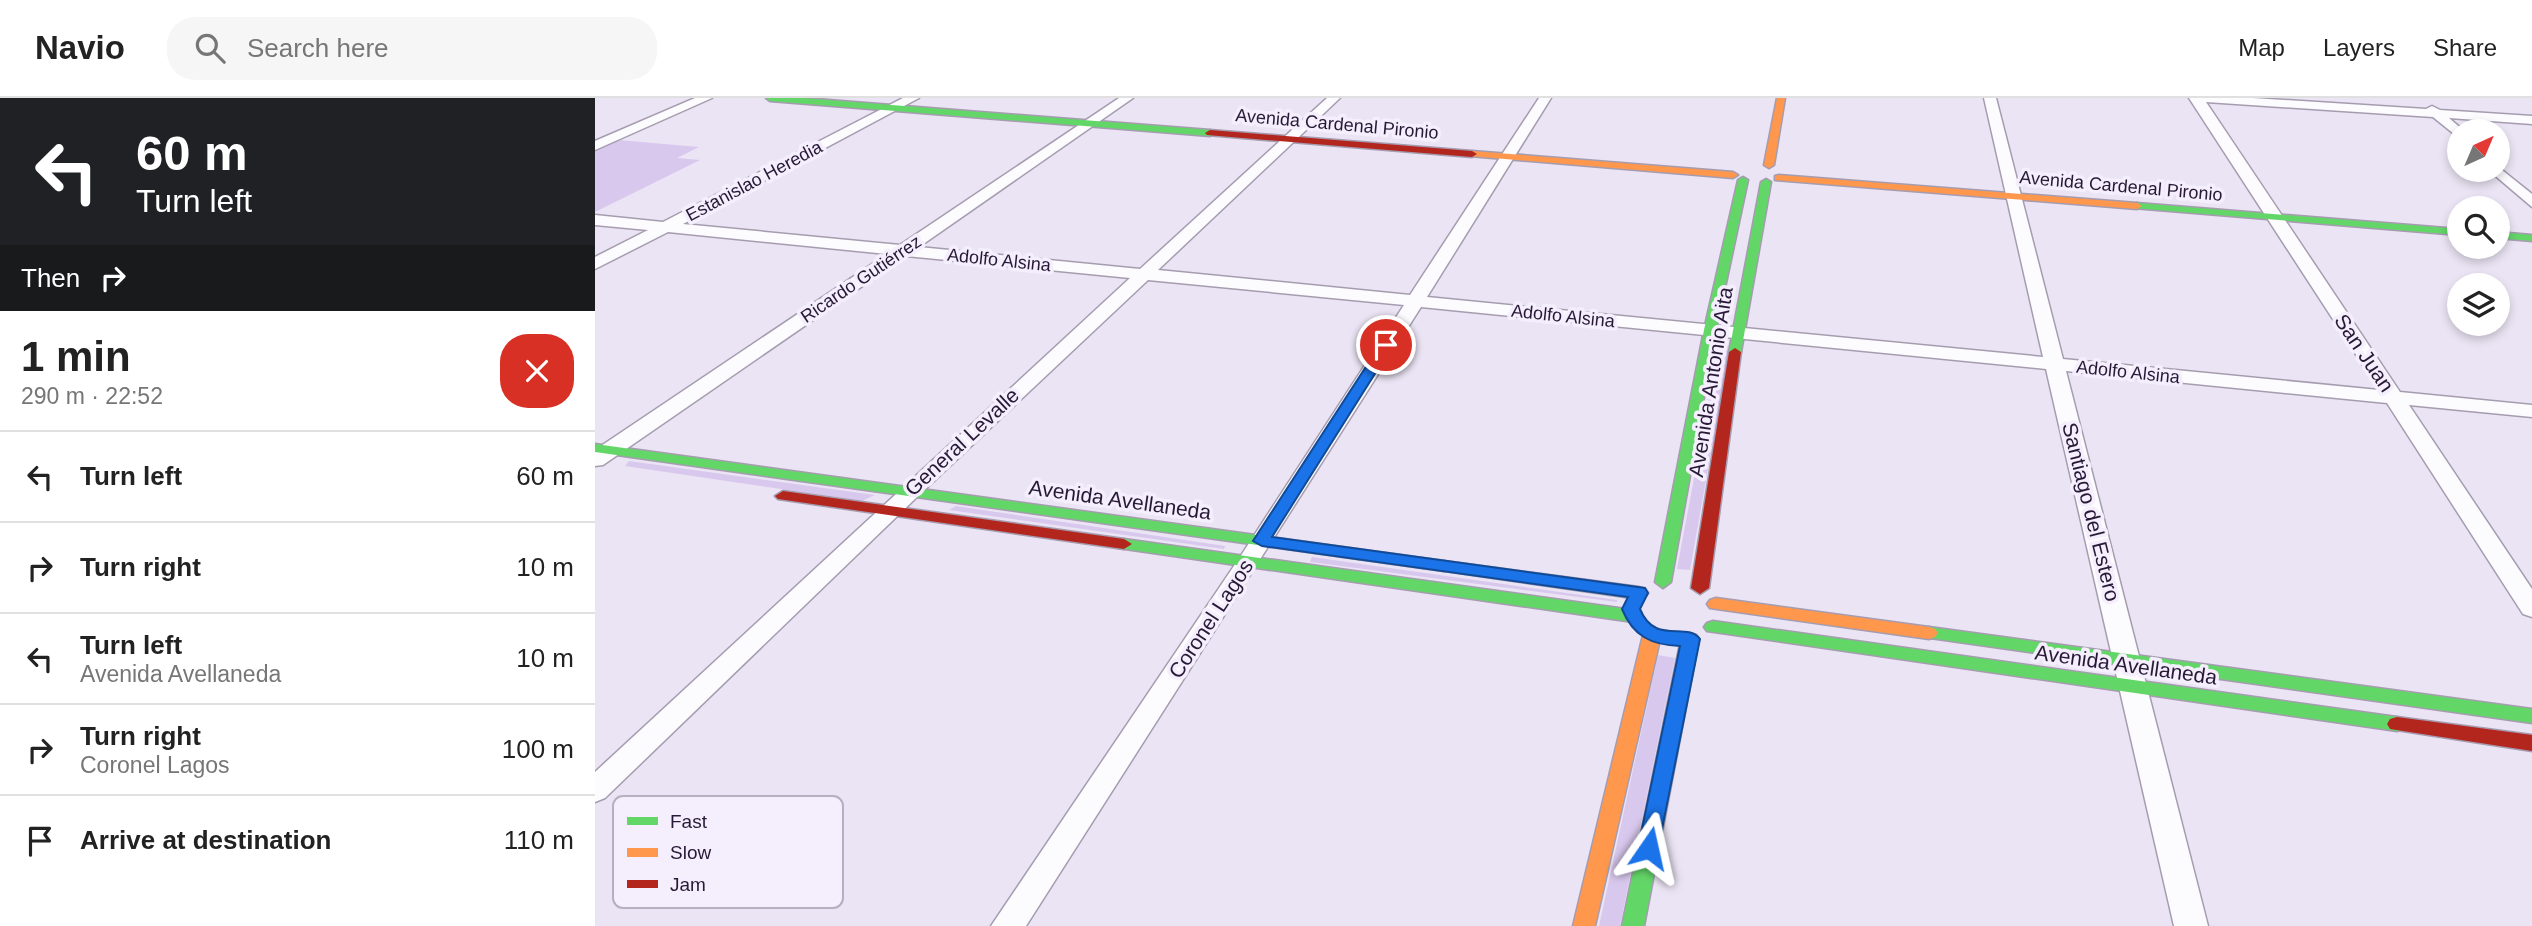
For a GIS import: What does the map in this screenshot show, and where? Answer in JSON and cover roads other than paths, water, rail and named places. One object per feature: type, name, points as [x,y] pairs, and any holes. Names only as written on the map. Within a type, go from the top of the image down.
[{"type":"main road","name":"Avenida Cardenal Pironio","points":[[770,98],[903,103]]},
{"type":"main road","name":"Avenida Cardenal Pironio","points":[[846,98],[1093,121],[1742,170],[2447,231]]},
{"type":"main road","name":"Avenida Antonio Aita","points":[[1700,588],[1738,333],[1774,174],[1781,98]]},
{"type":"main road","name":"Avenida Antonio Aita","points":[[1663,582],[1742,170]]},
{"type":"main road","name":"Avenida Cardenal Pironio","points":[[2272,214],[2447,224]]},
{"type":"main road","points":[[2510,229],[2532,230]]},
{"type":"main road","points":[[2510,236],[2532,238]]},
{"type":"main road","name":"Avenida Avellaneda","points":[[600,460],[909,492],[1639,593]]},
{"type":"main road","name":"Avenida Avellaneda","points":[[768,494],[1633,616]]},
{"type":"main road","points":[[1663,582],[1685,583],[1700,588],[1716,604],[1719,613],[1713,627],[1670,639],[1637,624],[1633,616],[1633,601],[1639,593],[1663,582]]},
{"type":"main road","name":"Avenida Avellaneda","points":[[1716,604],[2532,716]]},
{"type":"main road","name":"Avenida Avellaneda","points":[[1713,627],[2532,743]]},
{"type":"main road","points":[[1584,926],[1670,639]]},
{"type":"main road","points":[[1633,926],[1670,639]]},
{"type":"street","points":[[595,146],[706,98]]},
{"type":"street","name":"Ricardo Gutiérrez","points":[[600,460],[1127,98]]},
{"type":"street","name":"General Levalle","points":[[595,790],[909,492],[1333,98]]},
{"type":"street","name":"Coronel Lagos","points":[[1008,926],[1248,563],[1545,98]]},
{"type":"street","name":"Santiago del Estero","points":[[1990,98],[2191,926]]},
{"type":"street","points":[[2197,98],[2532,120]]},
{"type":"street","name":"San Juan","points":[[2197,98],[2532,608]]},
{"type":"street","points":[[2420,98],[2447,123]]},
{"type":"street","name":"Estanislao Heredia","points":[[595,264],[903,103]]},
{"type":"street","points":[[2510,182],[2532,202]]},
{"type":"street","name":"Adolfo Alsina","points":[[595,220],[2532,411]]}]
